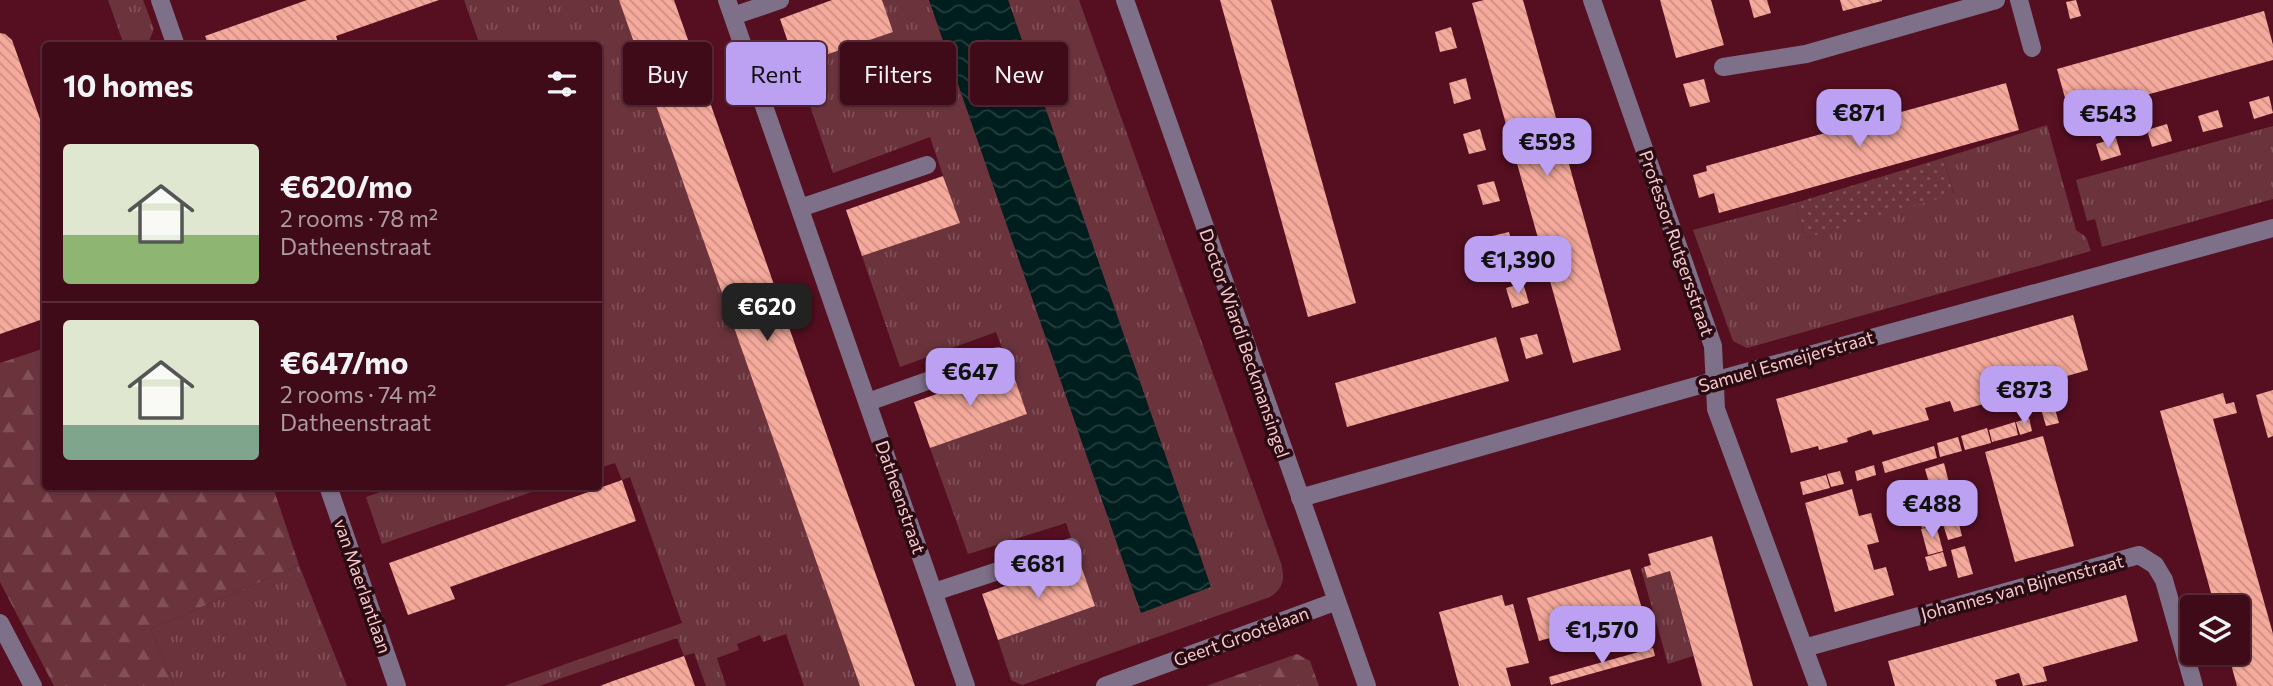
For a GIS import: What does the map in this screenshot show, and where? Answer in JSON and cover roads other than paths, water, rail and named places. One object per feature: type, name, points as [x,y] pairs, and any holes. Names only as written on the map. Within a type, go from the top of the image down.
[{"type":"street","points":[[160,0],[175,42]]},
{"type":"street","name":"Datheenstraat","points":[[780,0],[730,8],[966,686]]},
{"type":"street","name":"Doctor Wiardi Beckmansingel","points":[[1125,0],[1367,686]]},
{"type":"street","name":"Professor Rutgersstraat","points":[[1592,0],[1713,346],[1716,409],[1818,686]]},
{"type":"street","points":[[1723,67],[1806,54],[1936,8],[1996,0]]},
{"type":"street","points":[[2019,0],[2032,48]]},
{"type":"street","points":[[800,208],[927,165]]},
{"type":"street","name":"Samuel Esmeijerstraat","points":[[1300,498],[2273,228]]},
{"type":"street","points":[[868,402],[998,356]]},
{"type":"street","name":"van Maerlantlaan","points":[[329,490],[397,686]]},
{"type":"street","points":[[934,592],[1071,547]]},
{"type":"street","name":"Johannes van Bijnenstraat","points":[[1804,648],[2139,555],[2155,565],[2164,580],[2194,686]]},
{"type":"street","name":"Geert Grootelaan","points":[[1105,686],[1337,601]]},
{"type":"street","points":[[0,623],[33,686]]},
{"type":"water","points":[[929,0],[1008,0],[1023,42],[970,42],[970,105],[1044,105],[1211,587],[1141,613],[956,78],[956,42],[944,42]]}]
